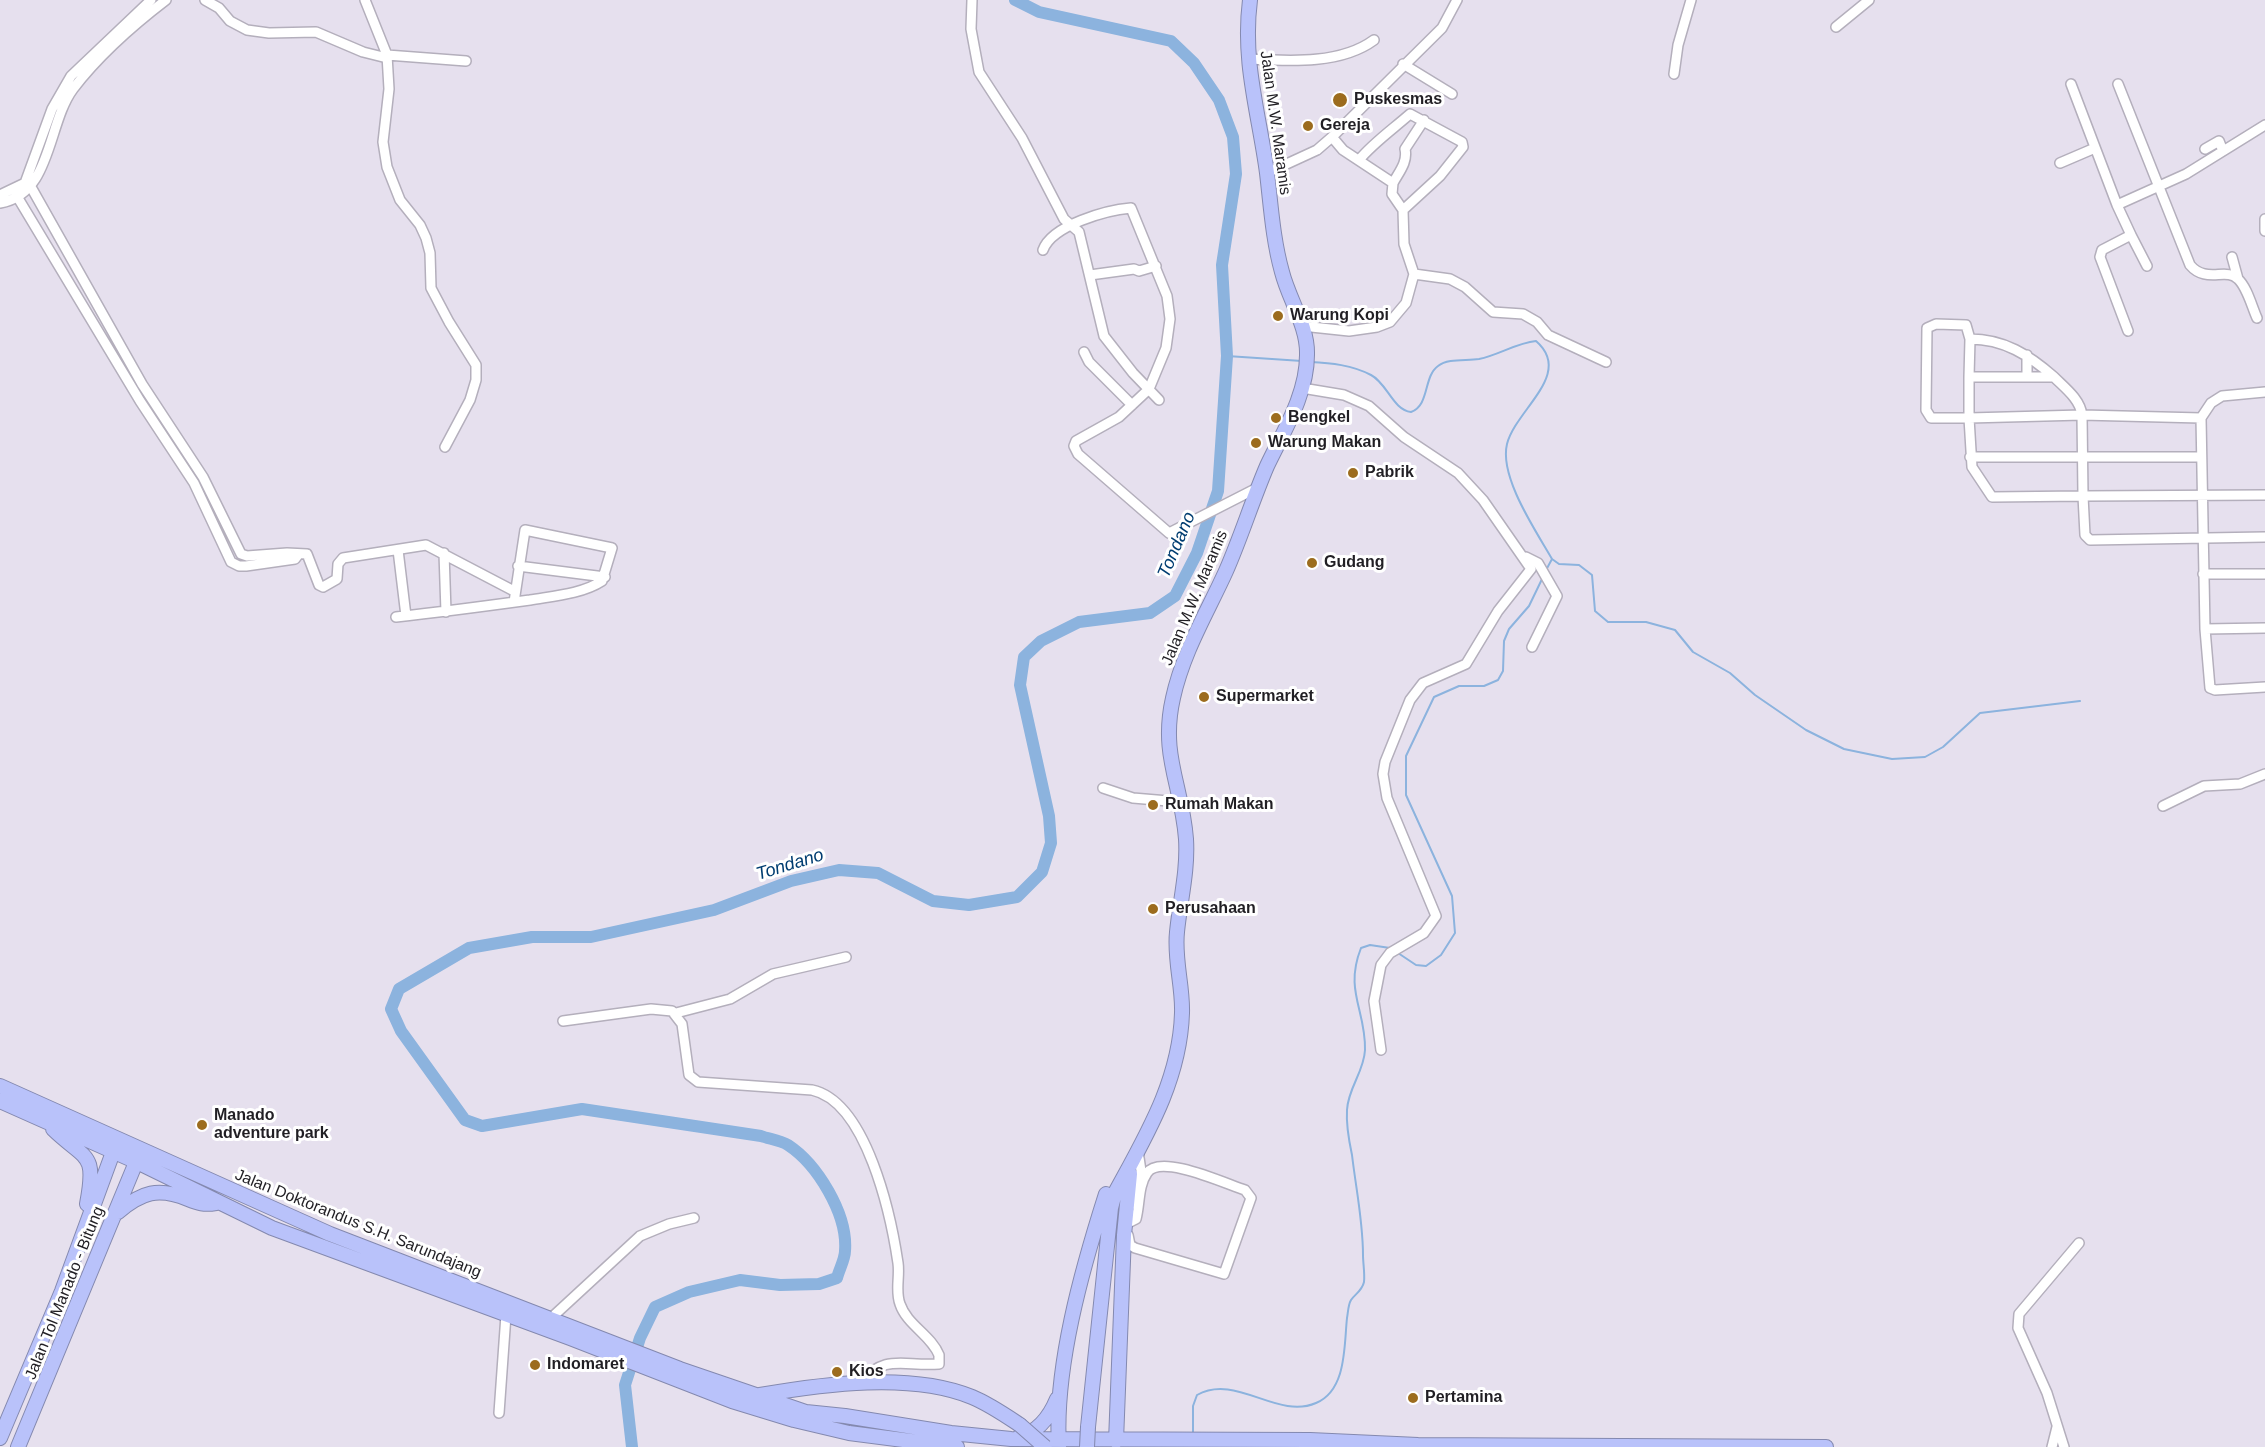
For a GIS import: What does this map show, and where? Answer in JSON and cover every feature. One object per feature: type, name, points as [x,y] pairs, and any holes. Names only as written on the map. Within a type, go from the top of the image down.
[{"type":"highway","name":"Jalan M.W. Maramis","points":[[1133,1160],[1152,1126],[1169,1084],[1182,1021],[1182,999],[1176,950],[1186,853],[1180,802],[1169,763],[1168,748],[1173,697],[1187,651],[1229,564],[1259,486],[1302,388],[1308,354],[1302,326],[1283,277],[1278,255],[1267,173],[1251,92],[1246,32],[1250,0]]},
{"type":"highway","name":"Jalan Doktorandus S.H. Sarundajang","points":[[0,1086],[139,1156],[549,1320],[587,1339]]},
{"type":"highway","name":"Jalan Doktorandus S.H. Sarundajang","points":[[0,1101],[43,1120],[116,1145]]},
{"type":"highway","points":[[43,1120],[81,1151],[89,1163],[92,1175],[86,1208],[86,1224]]},
{"type":"highway","name":"Jalan Tol Manado - Bitung","points":[[0,1438],[62,1292],[116,1145]]},
{"type":"highway","name":"Jalan Doktorandus S.H. Sarundajang","points":[[139,1156],[218,1203],[315,1245],[506,1315],[587,1339],[704,1384]]},
{"type":"highway","name":"Jalan Tol Manado - Bitung","points":[[18,1447],[139,1156]]},
{"type":"highway","points":[[1087,1447],[1108,1228],[1115,1193],[1133,1160]]},
{"type":"highway","points":[[1059,1443],[1061,1389],[1078,1293],[1105,1196],[1113,1179],[1133,1160]]},
{"type":"highway","points":[[1116,1441],[1125,1211],[1133,1160]]},
{"type":"highway","points":[[114,1214],[135,1197],[157,1191],[179,1195],[205,1205],[218,1203]]},
{"type":"highway","points":[[758,1395],[802,1388],[891,1383],[950,1390],[972,1397],[1020,1425],[1045,1447]]},
{"type":"highway","points":[[704,1384],[758,1395],[806,1412],[951,1433],[1059,1443],[1256,1440],[1418,1445],[1826,1447]]},
{"type":"highway","points":[[704,1384],[794,1420],[883,1439],[957,1447]]},
{"type":"highway","points":[[1011,1439],[1038,1428],[1052,1411],[1061,1389]]},
{"type":"street","points":[[0,203],[18,198],[31,188],[66,98],[151,0]]},
{"type":"street","points":[[0,195],[25,183],[52,109],[71,76],[136,19],[166,0]]},
{"type":"street","points":[[205,0],[219,8],[231,21],[247,30],[269,33],[316,32],[363,52],[466,62]]},
{"type":"street","points":[[365,0],[387,56],[389,89],[383,128],[387,167],[399,200],[420,225],[426,238],[430,254],[431,288],[476,365],[476,380],[470,400],[445,447]]},
{"type":"street","points":[[972,0],[970,29],[979,72],[1022,138],[1064,219],[1079,232],[1104,336],[1133,373],[1159,400]]},
{"type":"street","points":[[1267,173],[1310,153],[1332,137],[1365,106],[1403,64],[1442,28],[1457,0]]},
{"type":"street","points":[[1674,74],[1678,45],[1691,0]]},
{"type":"street","points":[[1836,27],[1869,0]]},
{"type":"street","points":[[1248,59],[1290,62],[1338,55],[1361,48],[1374,40]]},
{"type":"street","points":[[1403,64],[1452,94]]},
{"type":"street","points":[[2071,84],[2117,205],[2147,266]]},
{"type":"street","points":[[2118,84],[2190,265],[2198,273],[2206,276],[2230,275],[2238,279]]},
{"type":"street","points":[[1359,160],[1369,148],[1397,128],[1410,114],[1461,142],[1463,147],[1440,176],[1403,210]]},
{"type":"street","points":[[1302,326],[1349,331],[1377,327],[1390,322],[1406,303],[1414,274],[1404,244],[1403,210],[1392,194],[1392,183],[1404,164],[1405,149],[1424,120]]},
{"type":"street","points":[[2117,205],[2186,174],[2265,125]]},
{"type":"street","points":[[2215,130],[2223,151]]},
{"type":"street","points":[[1332,137],[1343,150],[1392,183]]},
{"type":"street","points":[[2205,149],[2218,141]]},
{"type":"street","points":[[2060,163],[2095,148]]},
{"type":"street","points":[[31,188],[142,384],[203,477],[241,554],[247,556],[287,553],[309,555],[317,580],[323,587],[337,579],[338,564],[342,558],[426,545],[514,591]]},
{"type":"street","points":[[18,198],[134,392],[194,483],[227,555],[234,564],[265,564],[295,559],[298,555]]},
{"type":"street","points":[[1043,250],[1049,238],[1072,224],[1131,208],[1167,296],[1170,319],[1166,348],[1149,389],[1119,417],[1081,437],[1074,446],[1078,454],[1169,533],[1259,486]]},
{"type":"street","points":[[2265,219],[2265,231]]},
{"type":"street","points":[[2128,330],[2100,256],[2102,250],[2131,235]]},
{"type":"street","points":[[2232,257],[2238,279],[2257,318]]},
{"type":"street","points":[[1090,274],[1134,269],[1139,271],[1156,266]]},
{"type":"street","points":[[1414,274],[1450,279],[1465,287],[1492,312],[1523,314],[1537,321],[1548,335],[1606,362]]},
{"type":"street","points":[[2201,418],[2082,415],[1968,418],[1931,418],[1928,415],[1927,327],[1936,324],[1966,325],[1970,339],[1968,418],[1970,457],[1972,467],[1992,497],[2265,495]]},
{"type":"street","points":[[1970,339],[1998,341],[2027,355],[2054,377],[2081,407],[2085,535],[2090,540],[2265,537]]},
{"type":"street","points":[[1084,352],[1089,362],[1132,405]]},
{"type":"street","points":[[2027,355],[2027,377]]},
{"type":"street","points":[[1969,377],[2054,377]]},
{"type":"street","points":[[1302,388],[1344,395],[1369,406],[1404,437],[1458,473],[1483,500],[1530,565],[1530,574],[1503,604],[1466,664],[1423,683],[1410,700],[1385,762],[1383,774],[1387,798],[1436,913],[1434,923],[1424,933],[1390,952],[1381,965],[1374,1000],[1381,1050]]},
{"type":"street","points":[[2265,392],[2222,396],[2211,403],[2201,418],[2200,457],[2201,538],[2210,688],[2215,690],[2265,687]]},
{"type":"street","points":[[1970,457],[2200,457]]},
{"type":"street","points":[[194,483],[203,477]]},
{"type":"street","points":[[398,550],[401,616],[446,612],[514,602],[580,591],[600,583],[605,577],[612,548],[525,530],[514,602]]},
{"type":"street","points":[[444,553],[446,612]]},
{"type":"street","points":[[1524,556],[1538,563],[1557,596],[1532,647]]},
{"type":"street","points":[[518,566],[605,577]]},
{"type":"street","points":[[2203,574],[2265,574]]},
{"type":"street","points":[[2205,629],[2265,628]]},
{"type":"street","points":[[2163,806],[2204,786],[2240,784],[2265,774]]},
{"type":"street","points":[[1103,788],[1133,798],[1180,802]]},
{"type":"street","points":[[563,1021],[651,1009],[676,1013],[730,999],[773,974],[846,957]]},
{"type":"street","points":[[676,1013],[682,1024],[692,1078],[698,1082],[728,1086],[821,1092],[834,1102],[866,1148],[884,1194],[898,1262],[900,1305],[938,1351],[939,1364],[899,1363],[873,1368],[858,1384]]},
{"type":"street","points":[[1130,1222],[1136,1219],[1138,1199],[1147,1173],[1153,1167],[1170,1165],[1245,1190],[1251,1198],[1224,1274],[1135,1248],[1130,1245],[1130,1222],[1141,1171],[1133,1160]]},
{"type":"street","points":[[549,1320],[640,1236],[669,1224],[694,1218]]},
{"type":"street","points":[[2064,1447],[2047,1393],[2018,1328],[2019,1314],[2079,1243]]},
{"type":"street","points":[[500,1413],[506,1315]]},
{"type":"street","points":[[2052,1447],[2057,1427]]},
{"type":"waterway","name":"Tondano","points":[[632,1447],[625,1385],[640,1338],[655,1307],[689,1292],[740,1280],[780,1285],[819,1284],[837,1278],[845,1254],[845,1237],[836,1206],[828,1191],[820,1177],[799,1153],[785,1143],[761,1136],[582,1109],[482,1126],[465,1120],[401,1031],[391,1009],[399,989],[469,948],[532,937],[591,937],[714,910],[791,881],[839,870],[878,873],[933,901],[969,905],[1017,897],[1042,872],[1051,843],[1049,816],[1020,685],[1024,657],[1041,641],[1079,622],[1150,613],[1175,596],[1197,553],[1218,491],[1227,356],[1222,265],[1236,174],[1233,137],[1219,100],[1194,63],[1171,41],[1039,12],[1015,0]]},
{"type":"waterway","points":[[1310,362],[1341,365],[1371,375],[1399,406],[1411,412],[1421,403],[1433,371],[1442,363],[1479,359],[1536,341],[1546,353],[1549,366],[1546,379],[1512,431],[1507,444],[1506,457],[1508,472],[1520,503],[1552,559],[1559,564],[1579,565],[1592,575],[1595,611],[1608,622],[1646,622],[1675,630],[1693,652],[1730,673],[1755,695],[1806,730],[1844,749],[1892,759],[1925,757],[1943,747],[1980,713],[2080,701]]},
{"type":"waterway","points":[[1227,356],[1302,361]]},
{"type":"waterway","points":[[1545,572],[1552,559]]},
{"type":"waterway","points":[[1398,953],[1416,965],[1426,966],[1441,955],[1455,933],[1452,896],[1406,795],[1406,756],[1434,697],[1459,686],[1484,686],[1498,680],[1503,671],[1504,641],[1509,629],[1529,606],[1543,577]]},
{"type":"waterway","points":[[1193,1435],[1193,1406],[1197,1395],[1212,1390],[1227,1389],[1286,1406],[1301,1407],[1316,1403],[1326,1397],[1339,1378],[1349,1304],[1364,1282],[1361,1217],[1347,1121],[1350,1094],[1362,1066],[1365,1050],[1355,989],[1356,963],[1361,948],[1370,945],[1390,948]]},
{"type":"place","name":"Puskesmas","points":[[1340,100]]},
{"type":"place","name":"Gereja","points":[[1308,126]]},
{"type":"place","name":"Warung Kopi","points":[[1278,316]]},
{"type":"place","name":"Bengkel","points":[[1276,418]]},
{"type":"place","name":"Warung Makan","points":[[1256,443]]},
{"type":"place","name":"Pabrik","points":[[1353,473]]},
{"type":"place","name":"Gudang","points":[[1312,563]]},
{"type":"place","name":"Supermarket","points":[[1204,697]]},
{"type":"place","name":"Rumah Makan","points":[[1153,805]]},
{"type":"place","name":"Perusahaan","points":[[1153,909]]},
{"type":"place","name":"Manado adventure park","points":[[202,1125]]},
{"type":"place","name":"Indomaret","points":[[535,1365]]},
{"type":"place","name":"Kios","points":[[837,1372]]},
{"type":"place","name":"Pertamina","points":[[1413,1398]]}]
